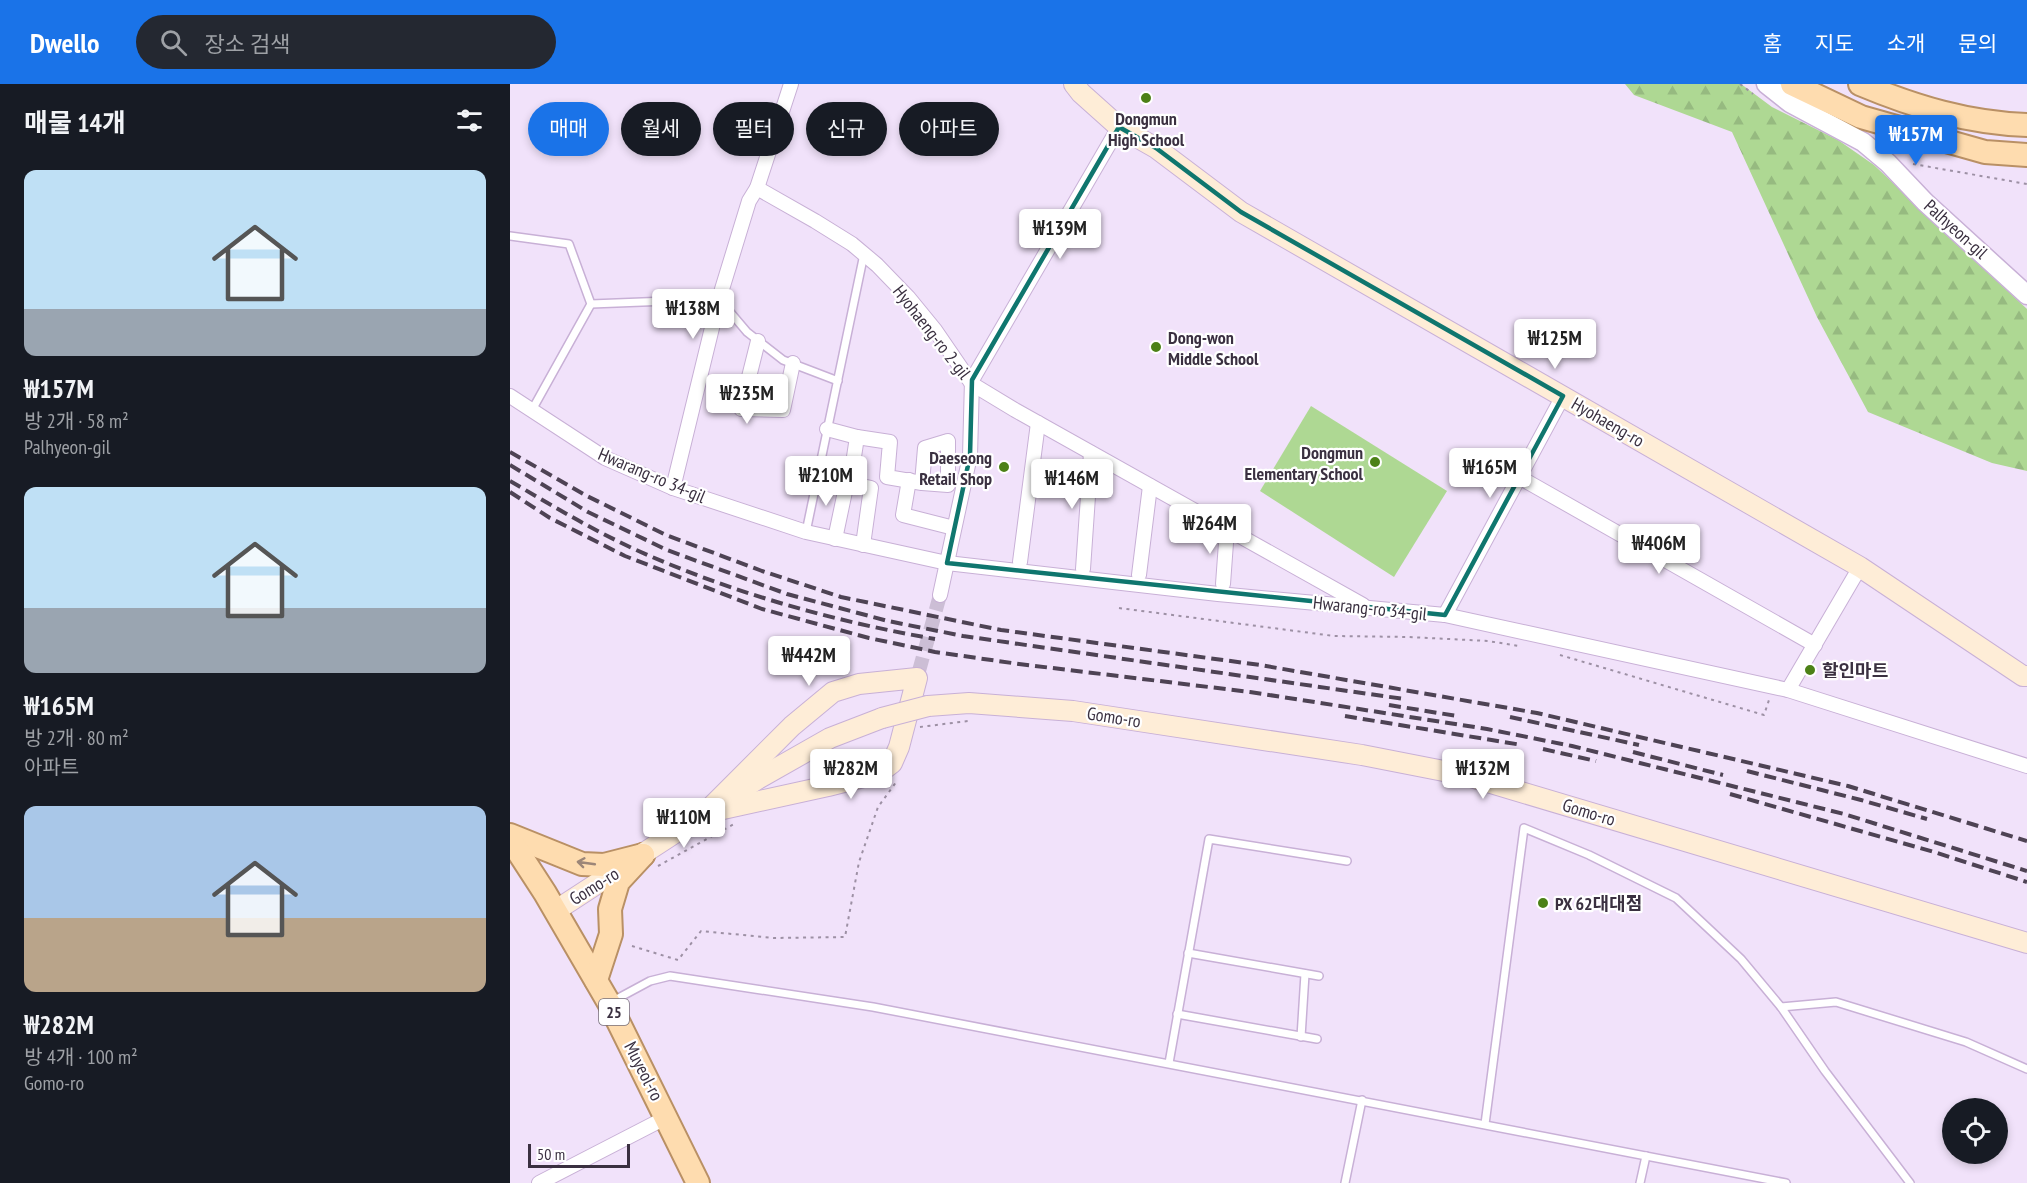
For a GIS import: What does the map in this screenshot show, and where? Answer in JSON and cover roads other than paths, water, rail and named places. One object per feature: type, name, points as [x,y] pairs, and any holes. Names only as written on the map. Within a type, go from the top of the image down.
[{"type":"main road","name":"Hyohaeng-ro","points":[[1074,84],[1119,127],[1156,148],[1241,212],[1860,567],[2023,676],[2027,676]]},
{"type":"main road","points":[[1792,84],[1861,117],[1985,152],[2027,155]]},
{"type":"main road","points":[[1860,84],[1925,109],[1994,124],[2027,124]]},
{"type":"main road","points":[[918,674],[899,747],[892,763],[879,773],[705,813],[792,726],[834,692],[859,684],[918,674]]},
{"type":"main road","name":"Gomo-ro","points":[[555,911],[649,861],[705,813],[756,780],[830,738],[882,718],[928,706],[969,703],[1073,711],[1362,755],[1464,775],[2027,943]]},
{"type":"main road","points":[[510,837],[582,864],[604,865],[649,861]]},
{"type":"main road","name":"Muyeol-ro","points":[[510,837],[609,1003],[698,1183]]},
{"type":"main road","points":[[596,980],[610,934],[610,909],[618,882],[649,861]]},
{"type":"street","name":"Palhyeon-gil","points":[[1766,84],[1790,103],[1863,142],[2027,295]]},
{"type":"street","points":[[673,488],[719,299],[749,201],[794,86]]},
{"type":"street","points":[[940,594],[970,456],[972,380],[1119,127]]},
{"type":"street","name":"Hyohaeng-ro 2-gil","points":[[756,188],[815,221],[864,254],[908,297],[935,330],[972,384],[1367,608]]},
{"type":"street","points":[[758,341],[741,409],[783,410],[793,363]]},
{"type":"street","name":"Hwarang-ro 34-gil","points":[[510,396],[605,458],[673,488],[806,532],[947,563],[1218,594],[1445,615],[1788,690],[2027,766]]},
{"type":"street","points":[[1445,615],[1563,396]]},
{"type":"street","points":[[1020,562],[1038,423]]},
{"type":"street","points":[[827,429],[890,442],[887,477],[915,482],[903,515],[954,528]]},
{"type":"street","points":[[835,539],[857,437]]},
{"type":"street","points":[[1083,569],[1091,453]]},
{"type":"street","points":[[818,476],[871,488],[863,545]]},
{"type":"street","points":[[1520,477],[1815,645]]},
{"type":"street","points":[[1139,575],[1150,486]]},
{"type":"street","points":[[1223,584],[1227,529]]},
{"type":"street","points":[[1788,690],[1860,567]]},
{"type":"street","points":[[539,1183],[667,1117]]},
{"type":"lane","points":[[510,236],[569,244],[591,304],[532,410]]},
{"type":"lane","points":[[806,532],[864,254]]},
{"type":"lane","points":[[591,304],[719,299],[747,333],[783,360],[837,381]]},
{"type":"lane","points":[[1485,1124],[1524,828],[1589,855],[1676,898],[1742,959],[1781,1007],[1825,1071],[1910,1183]]},
{"type":"lane","points":[[1169,1063],[1209,839],[1347,861]]},
{"type":"lane","points":[[1188,953],[1319,976]]},
{"type":"lane","points":[[1302,1037],[1305,974]]},
{"type":"lane","points":[[609,1003],[650,981],[670,976],[873,1007],[1786,1183]]},
{"type":"lane","points":[[1781,1007],[1836,1002],[1966,1042],[2027,1069]]},
{"type":"lane","points":[[1177,1014],[1317,1039]]},
{"type":"lane","points":[[1345,1183],[1362,1100]]},
{"type":"lane","points":[[1640,1183],[1646,1156]]},
{"type":"tunnel","points":[[919,671],[940,595]]},
{"type":"railway","points":[[510,452],[587,496],[666,535],[762,571],[841,597],[1001,630],[1260,665],[1537,713],[1848,786],[2027,841]]},
{"type":"railway","points":[[510,465],[588,512],[667,550],[787,594],[888,621],[963,636],[1404,699]]},
{"type":"railway","points":[[510,481],[571,517],[634,549],[707,579],[820,614],[935,639]]},
{"type":"railway","points":[[510,492],[550,518],[625,556],[762,609],[869,638],[935,652],[1019,664],[1250,692],[1487,729],[1572,746],[1844,814],[2027,871]]},
{"type":"railway","points":[[1389,705],[1457,716]]},
{"type":"railway","points":[[1345,716],[1522,745]]},
{"type":"railway","points":[[1510,717],[1639,745]]},
{"type":"railway","points":[[1543,749],[1596,761]]},
{"type":"railway","points":[[1633,752],[1723,775]]},
{"type":"railway","points":[[1747,771],[1927,819]]},
{"type":"railway","points":[[1730,794],[1934,852],[2027,882]]},
{"type":"place","name":"Dongmun High School","points":[[1146,98]]},
{"type":"place","name":"Dong-won Middle School","points":[[1156,347]]},
{"type":"place","name":"Dongmun Elementary School","points":[[1375,462]]},
{"type":"place","name":"Daeseong Retail Shop","points":[[1004,467]]},
{"type":"place","name":"할인마트","points":[[1810,670]]},
{"type":"place","name":"PX 62대대점","points":[[1543,903]]}]
